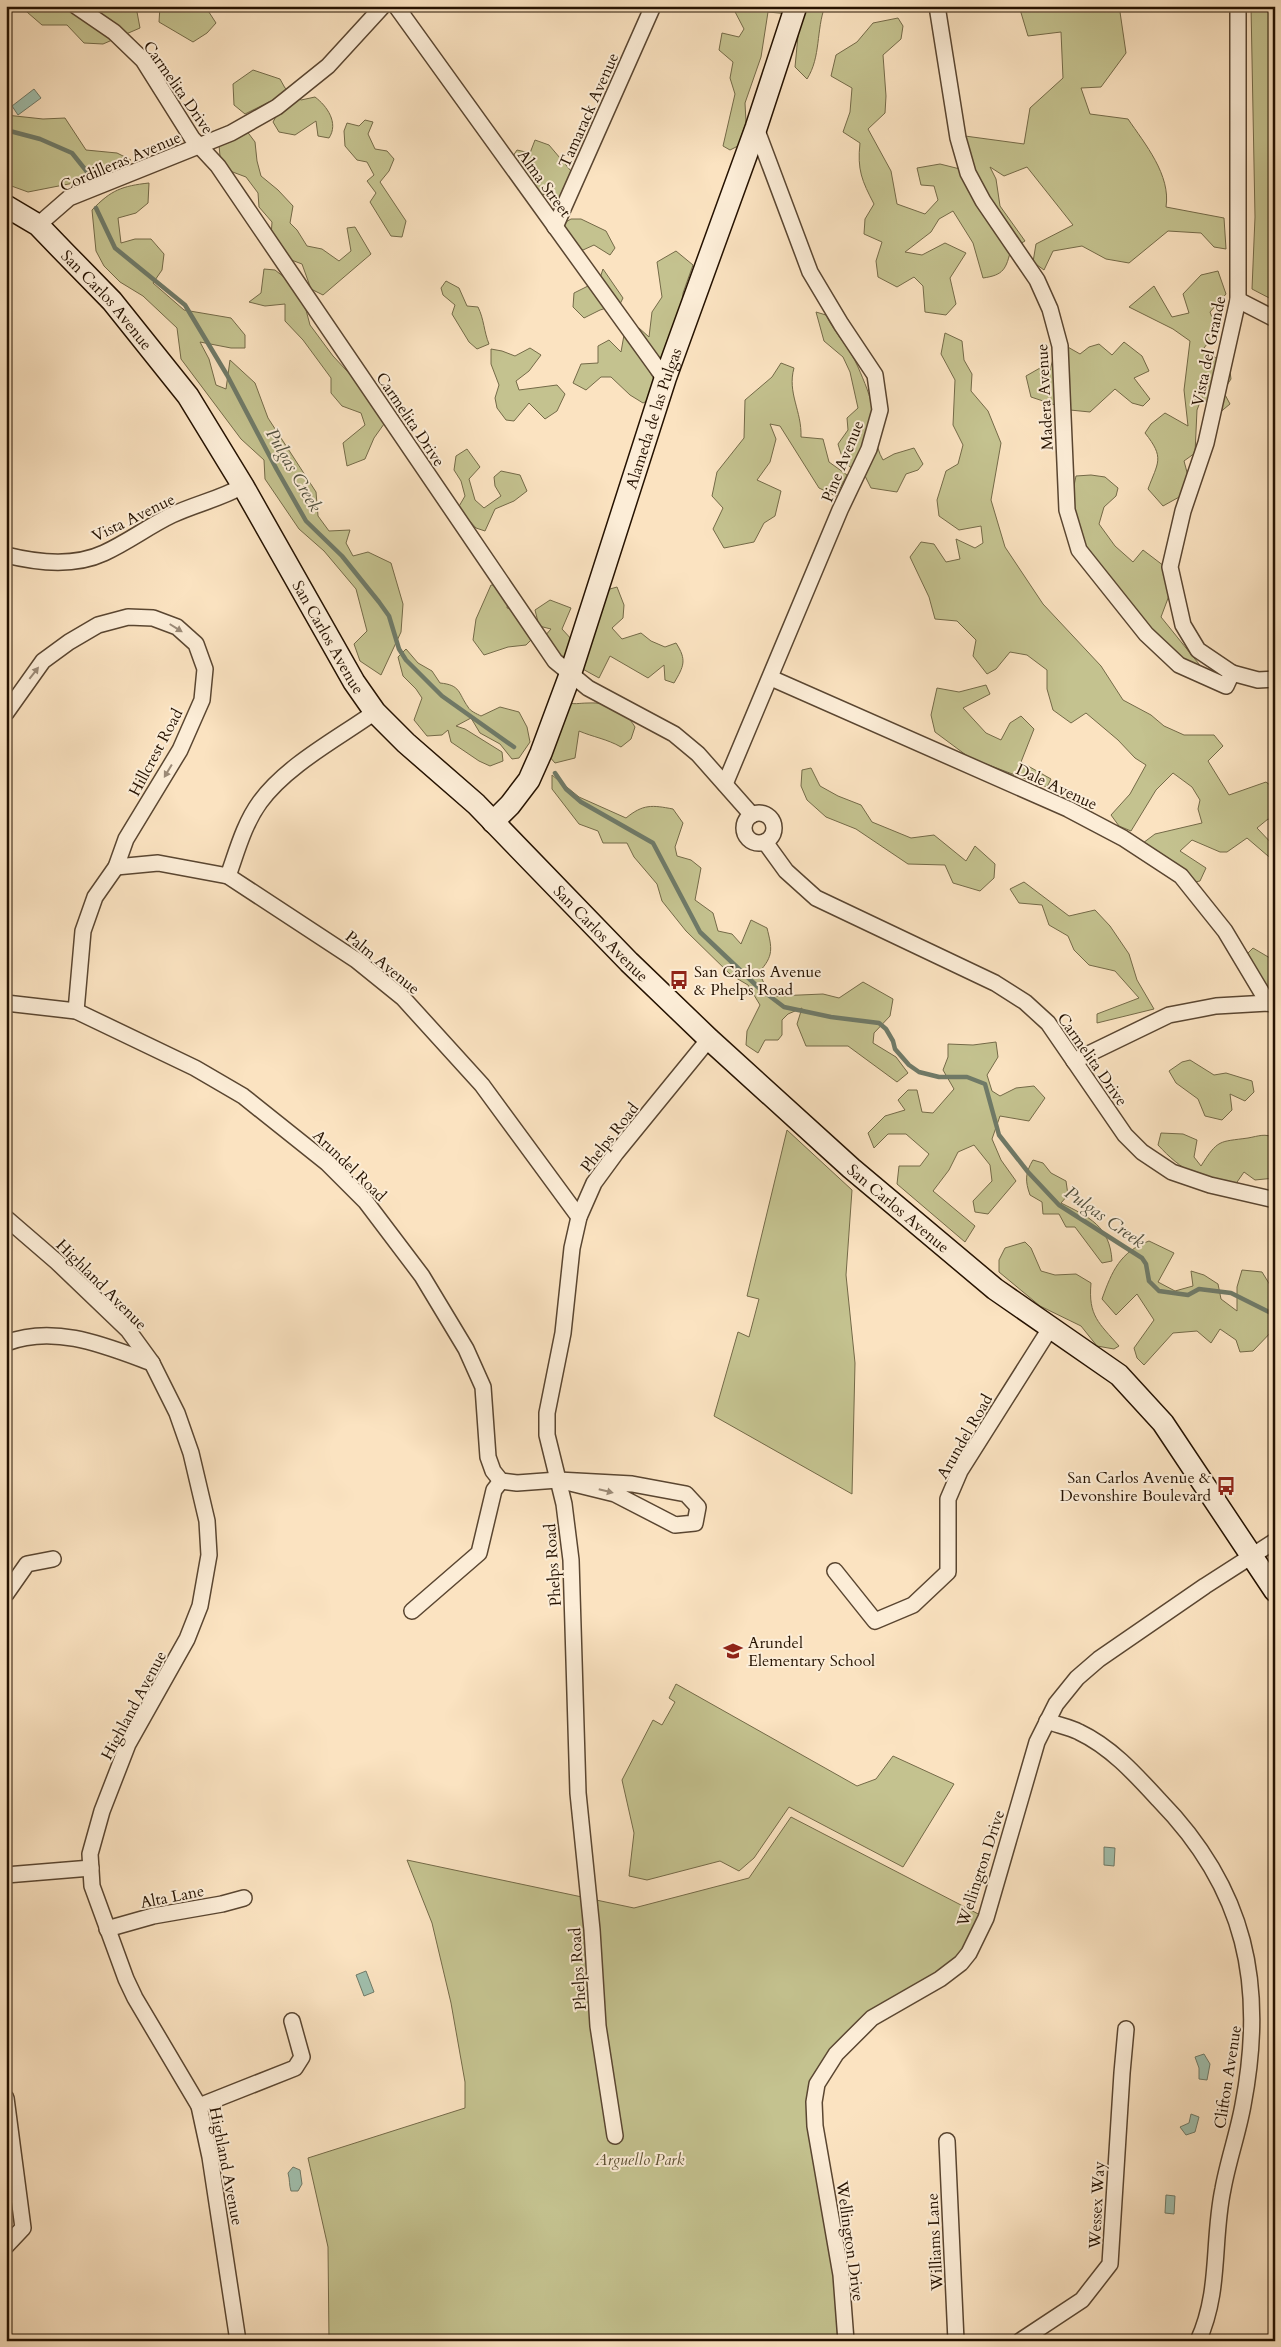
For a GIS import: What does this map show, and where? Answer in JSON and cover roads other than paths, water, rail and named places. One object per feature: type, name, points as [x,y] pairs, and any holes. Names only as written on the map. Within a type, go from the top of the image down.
[{"type":"main road","name":"Alameda de las Pulgas","points":[[493,822],[510,805],[529,780],[570,675],[665,379],[756,128],[796,6]]},
{"type":"main road","name":"San Carlos Avenue","points":[[6,206],[38,226],[112,301],[188,396],[243,486],[354,682],[375,712],[406,743],[476,804],[629,962],[709,1039],[851,1168],[995,1289],[1119,1375],[1156,1413],[1275,1591]]},
{"type":"street","name":"Carmelita Drive","points":[[76,6],[114,32],[143,60],[192,138],[218,166],[554,661],[588,688],[674,734],[698,754],[752,815]]},
{"type":"street","name":"Cordilleras Avenue","points":[[38,226],[69,198],[231,133],[277,108],[328,66],[383,6]]},
{"type":"street","name":"Alma Street","points":[[396,6],[665,379]]},
{"type":"street","name":"Tamarack Avenue","points":[[555,227],[653,6]]},
{"type":"street","name":"Madera Avenue","points":[[937,6],[958,138],[968,173],[983,201],[1037,280],[1050,309],[1060,346],[1067,510],[1079,550],[1146,634],[1178,665],[1226,686],[1232,673]]},
{"type":"street","name":"Vista del Grande","points":[[1232,673],[1198,650],[1183,625],[1170,567],[1183,510],[1206,443],[1238,300],[1238,6]]},
{"type":"street","name":"Pine Avenue","points":[[725,784],[840,510],[869,449],[880,410],[875,375],[841,324],[810,272],[756,128]]},
{"type":"street","points":[[1238,300],[1275,319]]},
{"type":"street","name":"Vista Avenue","points":[[6,555],[31,562],[67,562],[103,554],[172,515],[230,494],[243,486]]},
{"type":"street","name":"Hillcrest Road","points":[[6,713],[43,661],[69,642],[98,625],[128,617],[153,618],[176,627],[196,644],[205,669],[199,708],[180,750],[126,839],[116,867],[95,898],[83,931],[76,1011]]},
{"type":"street","points":[[1232,673],[1258,680],[1275,679]]},
{"type":"street","name":"Dale Avenue","points":[[771,678],[1068,808],[1123,838],[1181,876],[1225,931],[1271,1004]]},
{"type":"street","points":[[228,876],[243,832],[259,803],[282,777],[375,712]]},
{"type":"street","name":"Carmelita Drive","points":[[762,814],[771,820],[774,829],[765,842],[752,842],[745,835],[744,826],[752,815],[762,814]]},
{"type":"street","name":"Carmelita Drive","points":[[765,842],[786,870],[816,898],[995,983],[1026,1002],[1048,1024],[1125,1135],[1142,1152],[1172,1172],[1210,1186],[1275,1200]]},
{"type":"street","name":"Palm Avenue","points":[[116,867],[158,863],[228,876],[356,960],[403,998],[482,1085],[578,1217]]},
{"type":"street","name":"Arundel Road","points":[[6,1002],[76,1011],[195,1068],[243,1096],[327,1163],[366,1202],[422,1276],[466,1349],[483,1387],[488,1457],[492,1471],[501,1481]]},
{"type":"street","points":[[1074,1061],[1168,1015],[1216,1006],[1271,1004]]},
{"type":"street","name":"Phelps Road","points":[[615,2136],[598,2026],[592,1930],[578,1793],[571,1560],[564,1504],[547,1435],[547,1413],[563,1333],[572,1248],[578,1217],[594,1183],[616,1153],[709,1039]]},
{"type":"street","name":"Highland Avenue","points":[[6,1218],[57,1262],[128,1330],[152,1364],[177,1413],[191,1453],[207,1521],[209,1555],[200,1606],[187,1639],[128,1744],[102,1811],[90,1854],[92,1886],[135,1998],[199,2106],[212,2166],[238,2341]]},
{"type":"street","name":"Arundel Road","points":[[835,1571],[875,1621],[913,1605],[948,1572],[948,1499],[960,1471],[1051,1327]]},
{"type":"street","points":[[6,1343],[55,1334],[105,1345],[152,1364]]},
{"type":"street","points":[[412,1611],[479,1552],[494,1490],[501,1481],[517,1483],[558,1480],[632,1484],[686,1494],[698,1507],[695,1523],[675,1525],[615,1494],[558,1480]]},
{"type":"street","name":"Wellington Drive","points":[[846,2341],[841,2275],[815,2126],[814,2102],[817,2084],[836,2054],[872,2018],[940,1979],[961,1963],[969,1953],[986,1918],[1037,1742],[1056,1704],[1077,1678],[1099,1659],[1205,1586],[1253,1557],[1275,1541]]},
{"type":"street","points":[[6,1594],[27,1564],[53,1559]]},
{"type":"street","name":"Clifton Avenue","points":[[1047,1721],[1079,1731],[1104,1747],[1132,1772],[1178,1819],[1214,1868],[1241,1935],[1250,1971],[1253,2003],[1252,2043],[1243,2106],[1222,2190],[1214,2289],[1198,2341]]},
{"type":"street","points":[[6,1875],[91,1868]]},
{"type":"street","name":"Alta Lane","points":[[107,1929],[153,1916],[222,1904],[244,1898]]},
{"type":"street","points":[[199,2106],[295,2068],[302,2057],[292,2021]]},
{"type":"street","name":"Wessex Way","points":[[1020,2341],[1082,2300],[1110,2264],[1126,2029]]},
{"type":"street","points":[[6,2098],[23,2228],[6,2246]]},
{"type":"street","name":"Williams Lane","points":[[947,2142],[956,2341]]},
{"type":"waterway","name":"Pulgas Creek","points":[[6,130],[40,139],[72,153],[88,173]]},
{"type":"waterway","name":"Pulgas Creek","points":[[96,208],[115,248],[185,305],[227,375],[306,521],[342,556],[379,602],[389,616],[399,649],[406,660],[442,696],[514,747]]},
{"type":"waterway","name":"Pulgas Creek","points":[[555,773],[566,789],[581,802],[653,843],[700,932],[759,988],[784,1007],[831,1017],[879,1023],[886,1029],[895,1049],[909,1065],[919,1072],[939,1077],[967,1077],[985,1084],[999,1135],[1028,1172],[1059,1205],[1142,1258],[1146,1264],[1149,1281],[1159,1291],[1188,1295],[1199,1289],[1231,1293],[1275,1315]]},
{"type":"place","name":"San Carlos Avenue & Phelps Road","points":[[679,980]]},
{"type":"place","name":"San Carlos Avenue & Devonshire Boulevard","points":[[1226,1486]]},
{"type":"place","name":"Arundel Elementary School","points":[[733,1651]]},
{"type":"park label","name":"Arguello Park","points":[[640,2159]]}]
